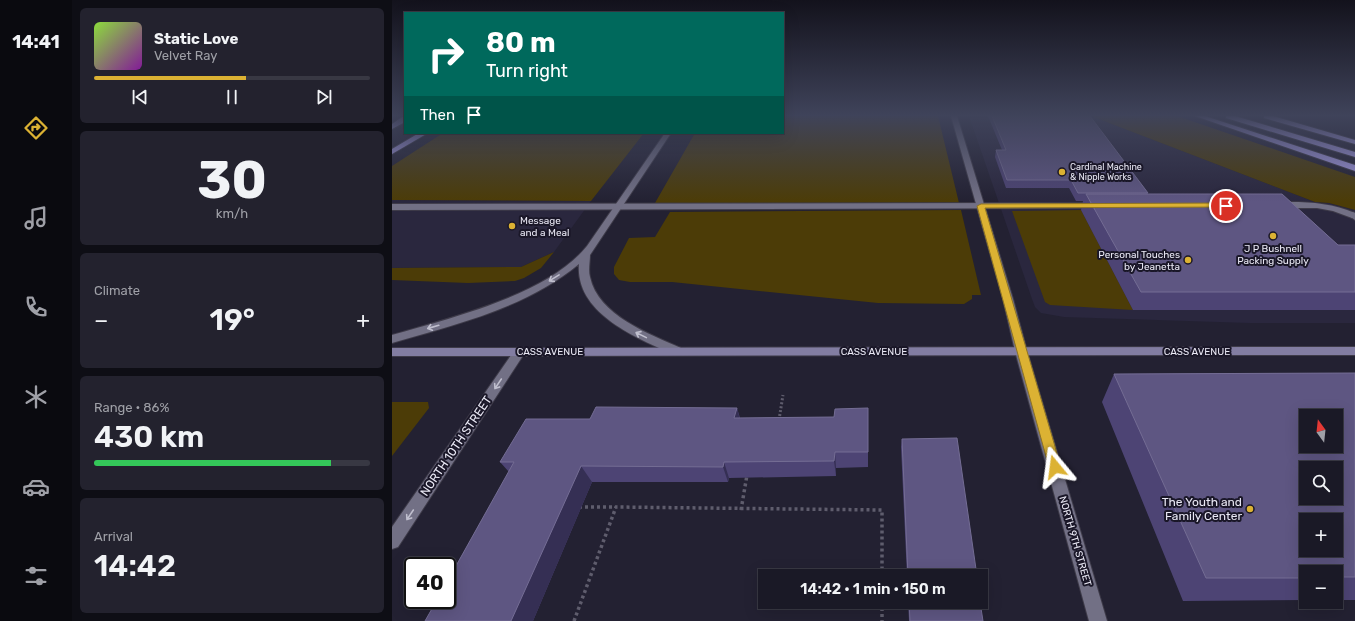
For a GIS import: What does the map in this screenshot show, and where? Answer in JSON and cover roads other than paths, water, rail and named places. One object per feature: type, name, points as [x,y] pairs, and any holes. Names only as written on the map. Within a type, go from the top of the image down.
[{"type":"highway","points":[[392,152],[404,145]]},
{"type":"highway","points":[[1286,145],[1355,168]]},
{"type":"highway","points":[[1320,145],[1355,156]]},
{"type":"main road","name":"CASS AVENUE","points":[[392,352],[1355,351]]},
{"type":"street","points":[[392,339],[454,321],[504,303],[553,279],[585,255],[660,145]]},
{"type":"street","name":"NORTH 9TH STREET","points":[[963,145],[1008,299],[1021,351],[1098,621]]},
{"type":"street","points":[[1269,205],[1326,206],[1340,209],[1354,216]]},
{"type":"street","points":[[392,207],[1104,206]]},
{"type":"street","points":[[585,255],[585,275],[587,285],[605,312],[636,332],[676,351]]},
{"type":"street","name":"NORTH 10TH STREET","points":[[392,541],[520,351]]},
{"type":"place","name":"Cardinal Machine & Nipple Works","points":[[1062,172]]},
{"type":"place","name":"Message and a Meal","points":[[512,226]]},
{"type":"place","name":"J P Bushnell Packing Supply","points":[[1273,236]]},
{"type":"place","name":"Personal Touches by Jeanetta","points":[[1188,260]]},
{"type":"place","name":"The Youth and Family Center","points":[[1250,509]]}]
